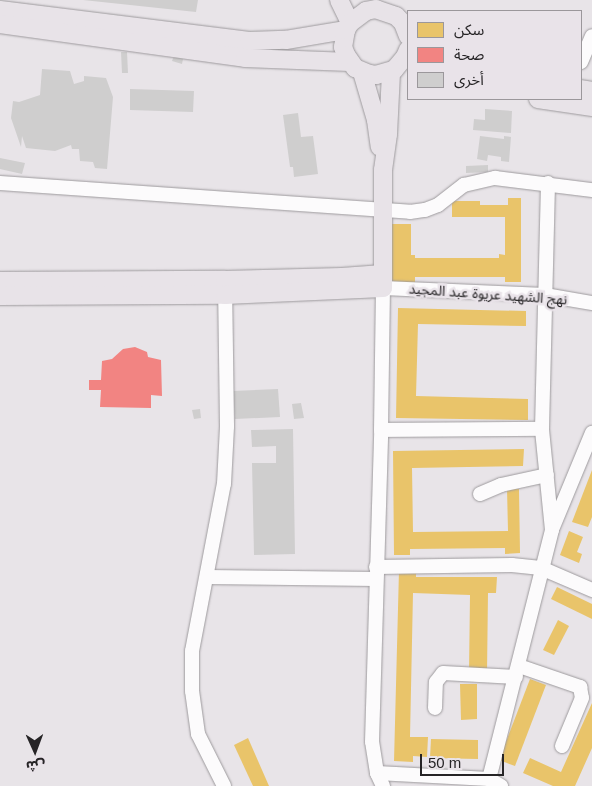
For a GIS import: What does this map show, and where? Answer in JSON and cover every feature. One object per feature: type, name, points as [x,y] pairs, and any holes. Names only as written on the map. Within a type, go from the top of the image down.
[{"type":"main road","points":[[339,0],[348,26],[344,47],[356,67],[376,120],[383,170]]},
{"type":"main road","points":[[0,10],[249,41],[301,38],[348,26],[366,11],[382,6],[403,23],[407,32]]},
{"type":"main road","points":[[0,24],[245,58],[356,67],[376,75],[398,72]]},
{"type":"main road","points":[[0,296],[58,289],[225,287],[383,281],[383,170],[398,72],[407,54]]},
{"type":"main road","points":[[545,100],[592,107]]},
{"type":"main road","points":[[0,281],[58,289]]},
{"type":"street","points":[[582,60],[592,36]]},
{"type":"street","points":[[0,183],[410,212],[425,210],[438,205],[464,185],[495,178],[548,183],[592,190]]},
{"type":"street","points":[[548,183],[542,429],[552,530]]},
{"type":"street","points":[[383,281],[382,430],[372,742],[380,779],[489,779],[501,786]]},
{"type":"street","name":"نهج الشهيد عريوة عبد المجيد","points":[[383,281],[545,295],[592,303]]},
{"type":"street","points":[[224,786],[198,734],[192,691],[192,651],[224,484],[227,426],[225,287]]},
{"type":"street","points":[[382,430],[542,429]]},
{"type":"street","points":[[489,779],[518,671],[541,568],[552,530],[592,433]]},
{"type":"street","points":[[480,494],[501,485],[547,475]]},
{"type":"street","points":[[207,577],[376,573],[512,565],[541,568],[591,587]]},
{"type":"street","points":[[435,708],[436,682],[443,673],[518,671],[580,687],[582,698],[562,746]]},
{"type":"building: سكن","points":[[508,198],[521,198],[521,282],[505,282],[505,277],[415,277],[415,283],[391,283],[391,224],[411,224],[411,255],[415,255],[415,258],[499,258],[499,254],[505,255],[505,217],[452,217],[452,201],[480,201],[480,205],[508,205]]},
{"type":"building: سكن","points":[[398,308],[526,311],[526,326],[418,324],[416,396],[528,399],[528,420],[396,418]]},
{"type":"building: سكن","points":[[524,449],[523,466],[412,468],[413,532],[508,531],[507,489],[519,489],[520,553],[505,554],[505,548],[410,549],[410,555],[394,555],[393,451]]},
{"type":"building: سكن","points":[[592,470],[592,517],[588,527],[572,522]]},
{"type":"building: سكن","points":[[569,531],[583,537],[577,552],[582,554],[579,563],[560,555]]},
{"type":"building: سكن","points":[[399,570],[416,570],[416,577],[497,577],[496,593],[488,593],[487,673],[469,673],[470,595],[413,593],[410,737],[428,737],[427,757],[413,756],[413,762],[394,761]]},
{"type":"building: سكن","points":[[557,587],[592,604],[592,619],[551,599]]},
{"type":"building: سكن","points":[[558,620],[569,626],[554,655],[543,650]]},
{"type":"building: سكن","points":[[530,679],[546,685],[515,766],[499,760]]},
{"type":"building: سكن","points":[[460,684],[477,684],[477,719],[461,720]]},
{"type":"building: سكن","points":[[592,703],[592,748],[575,786],[553,786],[523,773],[530,758],[561,772]]},
{"type":"building: سكن","points":[[248,738],[269,786],[253,786],[234,745]]},
{"type":"building: سكن","points":[[431,739],[478,740],[478,759],[430,758]]},
{"type":"building: صحة","points":[[135,347],[147,352],[148,357],[161,360],[162,396],[151,395],[151,408],[100,407],[101,390],[89,390],[89,380],[101,380],[102,361],[112,359],[123,349]]},
{"type":"building: أخرى","points":[[83,0],[198,0],[196,12]]},
{"type":"building: أخرى","points":[[121,52],[127,52],[128,73],[122,73]]},
{"type":"building: أخرى","points":[[174,56],[183,59],[182,64],[172,61]]},
{"type":"building: أخرى","points":[[42,69],[70,71],[74,84],[84,81],[84,76],[106,78],[113,97],[107,169],[95,168],[93,162],[80,161],[79,149],[72,149],[71,145],[55,151],[26,148],[22,136],[21,147],[11,118],[13,101],[19,102],[40,95]]},
{"type":"building: أخرى","points":[[130,89],[194,91],[193,112],[130,110]]},
{"type":"building: أخرى","points":[[485,109],[512,111],[511,133],[473,130],[474,119],[485,120]]},
{"type":"building: أخرى","points":[[298,113],[301,137],[313,136],[318,174],[294,177],[293,167],[290,167],[283,115]]},
{"type":"building: أخرى","points":[[480,136],[504,139],[504,136],[511,137],[509,162],[501,161],[501,157],[488,155],[487,161],[477,159]]},
{"type":"building: أخرى","points":[[0,158],[25,163],[22,174],[0,169]]},
{"type":"building: أخرى","points":[[488,165],[488,172],[466,173],[466,166]]},
{"type":"building: أخرى","points":[[278,389],[280,417],[235,419],[233,391]]},
{"type":"building: أخرى","points":[[301,403],[304,418],[294,419],[292,404]]},
{"type":"building: أخرى","points":[[200,409],[201,418],[194,419],[192,410]]},
{"type":"building: أخرى","points":[[293,429],[295,554],[254,555],[252,463],[276,463],[276,446],[252,447],[251,430]]}]
